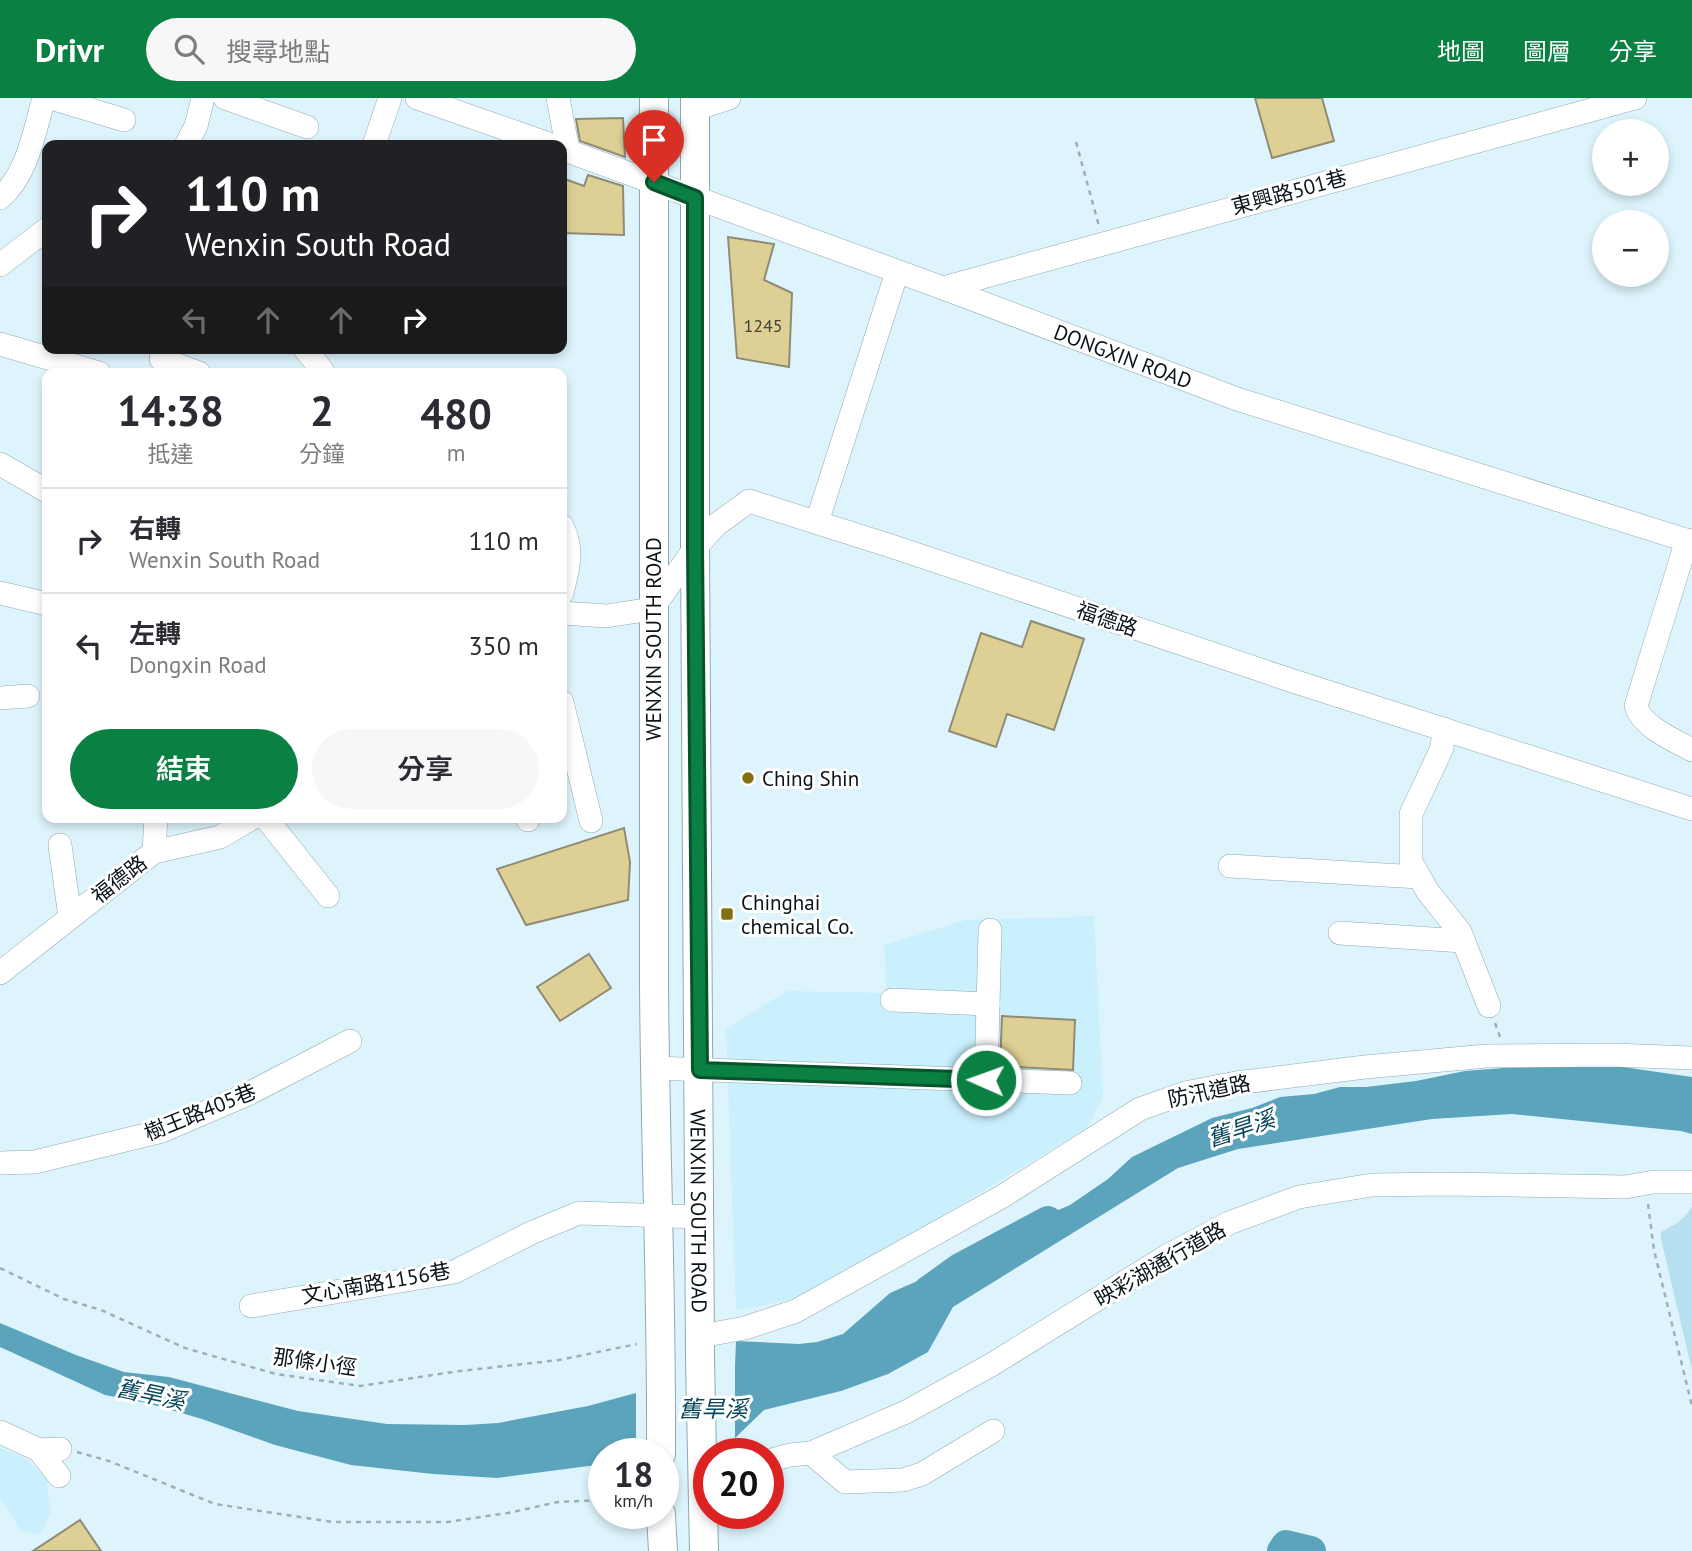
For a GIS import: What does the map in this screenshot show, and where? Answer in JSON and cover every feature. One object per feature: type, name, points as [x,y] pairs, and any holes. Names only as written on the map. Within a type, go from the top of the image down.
[{"type":"main road","name":"WENXIN SOUTH ROAD","points":[[654,98],[652,609],[657,1217],[652,1345],[659,1438]]},
{"type":"main road","name":"WENXIN SOUTH ROAD","points":[[695,104],[695,548],[704,1438]]},
{"type":"main road","points":[[662,1529],[663,1551]]},
{"type":"main road","points":[[704,1529],[704,1551]]},
{"type":"street","points":[[0,198],[10,189],[24,166],[44,98]]},
{"type":"street","points":[[51,98],[124,120]]},
{"type":"street","points":[[191,136],[203,98]]},
{"type":"street","points":[[225,98],[307,127]]},
{"type":"street","points":[[376,140],[390,98]]},
{"type":"street","name":"DONGXIN ROAD","points":[[417,98],[537,140]]},
{"type":"street","points":[[558,98],[560,140]]},
{"type":"street","points":[[695,104],[729,98]]},
{"type":"street","name":"東興路501巷","points":[[943,288],[1635,98]]},
{"type":"street","name":"DONGXIN ROAD","points":[[567,151],[1237,399],[1690,541]]},
{"type":"street","points":[[0,265],[42,233]]},
{"type":"street","points":[[817,522],[897,272]]},
{"type":"street","points":[[0,344],[82,368]]},
{"type":"street","points":[[309,354],[321,368]]},
{"type":"street","points":[[161,360],[184,368]]},
{"type":"street","points":[[0,464],[42,488]]},
{"type":"street","name":"福德路","points":[[652,609],[695,548],[716,525],[749,501],[1692,809]]},
{"type":"street","points":[[567,536],[571,556],[567,572]]},
{"type":"street","points":[[1690,541],[1636,706],[1639,715],[1673,740],[1692,750]]},
{"type":"street","points":[[0,593],[42,603]]},
{"type":"street","points":[[567,613],[606,616],[652,609]]},
{"type":"street","points":[[0,698],[28,696]]},
{"type":"street","points":[[567,723],[591,821]]},
{"type":"street","points":[[1444,729],[1442,748],[1411,814],[1411,862],[1428,892],[1460,932],[1489,1006]]},
{"type":"street","points":[[154,852],[156,823]]},
{"type":"street","name":"福德路","points":[[0,973],[154,852],[220,837],[244,823]]},
{"type":"street","points":[[270,823],[327,896]]},
{"type":"street","points":[[60,845],[70,917]]},
{"type":"street","points":[[1230,866],[1419,877]]},
{"type":"street","points":[[986,1080],[990,930]]},
{"type":"street","points":[[1340,933],[1463,941]]},
{"type":"street","points":[[892,1000],[988,1004]]},
{"type":"street","name":"樹王路405巷","points":[[0,1163],[35,1162],[162,1131],[248,1094],[350,1041]]},
{"type":"street","name":"防汛道路","points":[[701,1347],[745,1328],[796,1311],[1003,1196],[1140,1109],[1185,1093],[1236,1083],[1365,1067],[1507,1056],[1612,1055],[1692,1058]]},
{"type":"street","points":[[654,1069],[1070,1083]]},
{"type":"street","name":"映彩湖通行道路","points":[[784,1457],[811,1453],[906,1412],[991,1365],[1167,1256],[1228,1223],[1299,1197],[1372,1185],[1636,1185],[1692,1182]]},
{"type":"street","name":"文心南路1156巷","points":[[251,1306],[454,1272],[531,1233],[579,1213],[700,1217]]},
{"type":"street","points":[[811,1453],[845,1482],[902,1480],[922,1474],[993,1431]]},
{"type":"street","points":[[0,1432],[50,1450],[59,1476]]},
{"type":"path","points":[[1076,142],[1104,242]]},
{"type":"path","points":[[1489,1006],[1507,1056]]},
{"type":"path","points":[[1636,1185],[1649,1217],[1654,1250],[1692,1406]]},
{"type":"path","name":"那條小徑","points":[[0,1268],[64,1299],[101,1310],[185,1348],[276,1374],[360,1386],[652,1345]]},
{"type":"path","points":[[50,1450],[109,1461],[215,1504],[333,1522],[447,1521],[558,1503],[588,1501]]},
{"type":"shaded area","points":[[1094,916],[1103,1096],[1087,1128],[910,1235],[798,1298],[736,1311],[726,1029],[787,991],[887,993],[884,945],[966,920]]},
{"type":"shaded area","points":[[1692,1206],[1692,1370],[1661,1232],[1683,1218]]},
{"type":"shaded area","points":[[0,1448],[26,1459],[47,1479],[50,1513],[40,1535],[21,1531],[0,1498]]},
{"type":"water","name":"舊旱溪","points":[[1543,1065],[1609,1065],[1692,1077],[1692,1134],[1512,1114],[1432,1119],[1238,1149],[1178,1168],[953,1307],[928,1352],[888,1374],[841,1391],[764,1410],[735,1438],[693,1438],[693,1448],[679,1451],[679,1438],[588,1438],[588,1466],[497,1478],[351,1465],[275,1445],[202,1419],[147,1403],[105,1395],[0,1347],[0,1323],[124,1372],[169,1377],[298,1411],[387,1424],[498,1423],[588,1406],[735,1366],[736,1341],[799,1344],[843,1334],[890,1293],[922,1279],[991,1257],[1042,1217],[1070,1205],[1108,1179],[1132,1157],[1212,1118],[1252,1108],[1280,1097],[1314,1094],[1340,1087],[1416,1081],[1465,1071]]},
{"type":"pier","points":[[735,1339],[735,1438],[693,1438],[693,1451],[679,1454],[679,1438],[636,1438],[636,1389],[732,1363],[732,1341]]},
{"type":"building","points":[[1255,98],[1322,98],[1334,141],[1272,158]]},
{"type":"building","points":[[623,118],[625,157],[580,141],[576,119]]},
{"type":"building","points":[[588,175],[623,186],[624,235],[567,233],[567,180],[584,186]]},
{"type":"building","points":[[728,237],[774,244],[764,280],[792,293],[789,367],[737,358]]},
{"type":"building","points":[[1031,621],[1084,639],[1054,730],[1007,714],[996,747],[949,731],[981,633],[1022,647]]},
{"type":"building","points":[[624,828],[630,862],[628,900],[526,925],[497,869]]},
{"type":"building","points":[[589,954],[611,988],[560,1021],[537,987]]},
{"type":"building","points":[[1002,1016],[1075,1020],[1073,1070],[1000,1066]]},
{"type":"building","points":[[80,1520],[101,1551],[33,1551]]},
{"type":"waterway","name":"舊旱溪","points":[[928,1291],[960,1268],[1048,1221]]},
{"type":"waterway","points":[[1282,1551],[1286,1545],[1311,1551]]},
{"type":"place","name":"Ching Shin","points":[[748,778]]},
{"type":"place","name":"Chinghai chemical Co.","points":[[727,914]]},
{"type":"route","points":[[654,182],[695,198],[700,1070],[986,1080]]}]
